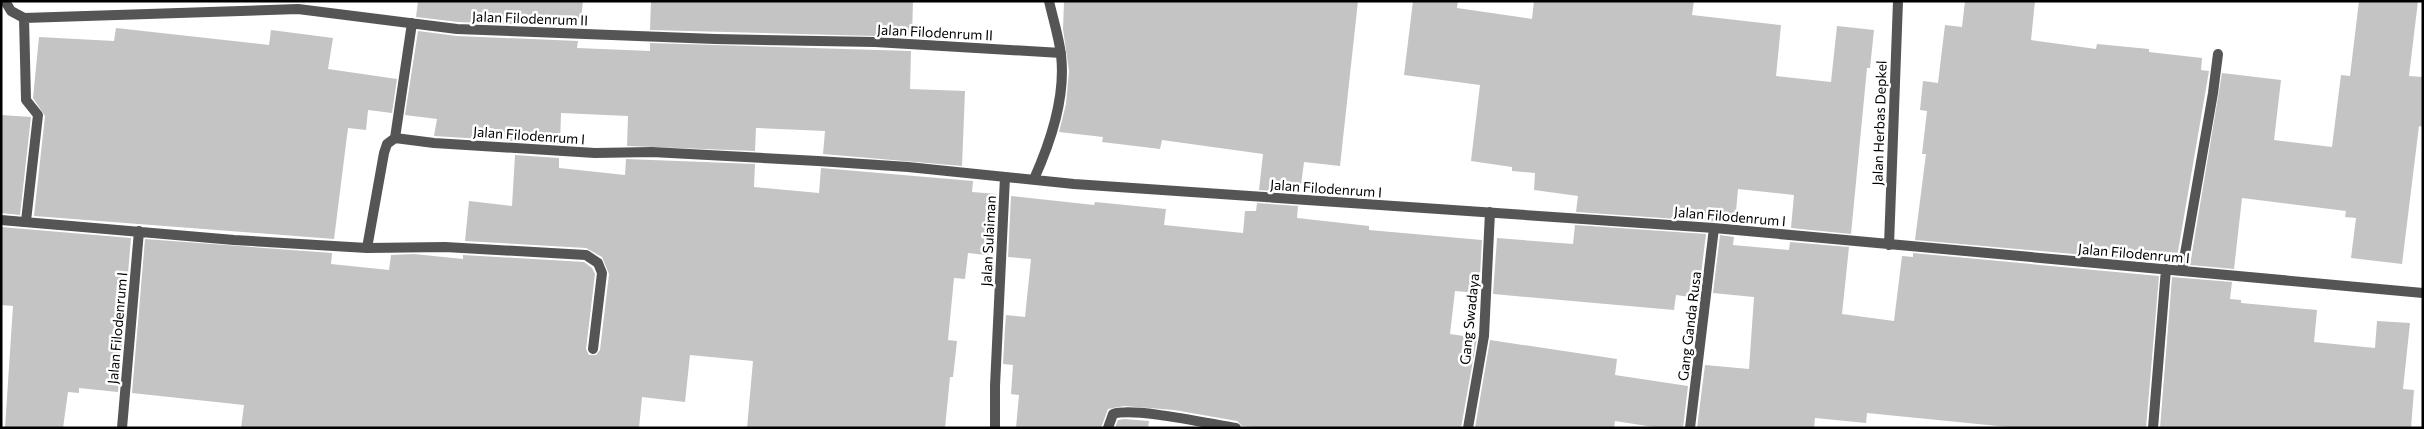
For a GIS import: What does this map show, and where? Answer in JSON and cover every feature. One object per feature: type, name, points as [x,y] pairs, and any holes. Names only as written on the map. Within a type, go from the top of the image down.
[{"type":"street","points":[[5,1],[11,10],[24,18],[26,100],[38,115],[26,221]]},
{"type":"street","points":[[1034,179],[1049,147],[1058,106],[1061,53],[1050,1]]},
{"type":"street","name":"Jalan Herbas Depkel","points":[[1889,245],[1898,1]]},
{"type":"street","name":"Jalan Filodenrum II","points":[[24,18],[298,10],[457,29],[875,42],[1061,53]]},
{"type":"street","points":[[367,248],[384,153],[387,144],[395,138],[412,23]]},
{"type":"street","points":[[2182,271],[2218,54]]},
{"type":"street","name":"Jalan Filodenrum I","points":[[395,138],[434,143],[586,152],[652,152],[818,160],[1005,177]]},
{"type":"street","name":"Jalan Sulaiman","points":[[995,428],[995,386],[1005,177],[1034,179]]},
{"type":"street","name":"Jalan Filodenrum I","points":[[1034,179],[1074,184],[1714,228],[2423,293]]},
{"type":"street","name":"Gang Swadaya","points":[[1468,428],[1484,336],[1490,212]]},
{"type":"street","points":[[1,220],[234,240],[367,248],[445,247],[586,255],[598,263],[602,273],[593,349]]},
{"type":"street","name":"Gang Ganda Rusa","points":[[1690,428],[1714,228]]},
{"type":"street","name":"Jalan Filodenrum I","points":[[122,428],[139,231]]},
{"type":"street","points":[[2153,428],[2166,269]]},
{"type":"street","points":[[1108,428],[1113,414],[1118,412],[1236,428]]},
{"type":"building","points":[[418,1],[583,1],[580,27],[458,22],[416,17]]},
{"type":"building","points":[[651,1],[913,1],[912,37],[650,30]]},
{"type":"building","points":[[1064,1],[1358,1],[1340,166],[1304,162],[1300,193],[1259,190],[1263,154],[1162,140],[1160,149],[1102,142],[1103,137],[1059,132],[1066,104],[1069,71],[1063,29]]},
{"type":"building","points":[[1413,1],[1458,1],[1457,8],[1532,19],[1534,1],[1694,1],[1692,15],[1781,25],[1776,76],[1831,82],[1837,26],[1874,30],[1870,68],[1867,68],[1851,234],[1791,228],[1794,195],[1738,189],[1735,223],[1576,212],[1578,196],[1534,190],[1535,173],[1512,171],[1512,167],[1471,161],[1480,85],[1404,75]]},
{"type":"building","points":[[1965,1],[2035,1],[2031,40],[2096,49],[2097,44],[2149,49],[2149,52],[2202,58],[2201,70],[2209,71],[2176,263],[1915,240],[1926,154],[1922,154],[1927,111],[1920,110],[1923,81],[1938,83],[1945,25],[1962,27]]},
{"type":"building","points":[[2359,1],[2418,1],[2409,76],[2423,77],[2423,127],[2419,126],[2402,264],[2351,258],[2356,218],[2345,217],[2346,211],[2242,198],[2234,269],[2190,265],[2222,73],[2281,80],[2274,140],[2332,147],[2341,75],[2350,76]]},
{"type":"building","points":[[116,28],[269,45],[271,30],[333,38],[328,69],[397,79],[392,113],[368,110],[366,130],[348,128],[334,239],[34,216],[45,116],[33,98],[39,37],[114,41]]},
{"type":"building","points":[[418,31],[457,36],[578,41],[577,48],[650,51],[650,43],[911,51],[910,89],[965,91],[962,166],[823,154],[825,131],[756,128],[755,151],[627,146],[628,116],[561,113],[560,144],[434,136],[437,119],[405,115]]},
{"type":"building","points":[[1,115],[31,117],[20,215],[1,213]]},
{"type":"building","points":[[515,155],[559,158],[559,168],[625,175],[626,159],[755,164],[754,187],[819,193],[821,168],[973,181],[972,192],[997,194],[994,256],[968,253],[965,279],[954,278],[948,340],[957,341],[953,377],[950,377],[945,428],[747,428],[753,361],[690,355],[685,402],[642,397],[639,428],[241,428],[244,405],[132,393],[145,239],[332,253],[331,264],[389,270],[391,255],[414,254],[463,259],[463,255],[584,262],[592,268],[595,274],[586,349],[589,355],[596,355],[600,350],[609,274],[602,257],[586,248],[465,241],[469,201],[512,206]]},
{"type":"building","points":[[1011,196],[1094,205],[1095,202],[1166,209],[1164,225],[1243,233],[1245,211],[1256,211],[1257,203],[1298,206],[1297,218],[1369,226],[1369,230],[1482,240],[1479,293],[1455,291],[1450,334],[1477,338],[1461,428],[1265,428],[1242,426],[1237,421],[1174,410],[1124,406],[1108,409],[1101,428],[1016,428],[1019,395],[1011,394],[1013,365],[1003,364],[1006,315],[1025,317],[1031,259],[1008,257]]},
{"type":"building","points":[[1575,225],[1706,234],[1699,291],[1691,290],[1690,297],[1676,295],[1674,310],[1493,294],[1497,238],[1573,244]]},
{"type":"building","points":[[1,227],[131,238],[118,392],[79,388],[79,393],[68,392],[63,428],[5,428],[13,306],[1,305]]},
{"type":"building","points":[[1720,235],[1734,237],[1733,245],[1789,250],[1790,242],[1849,247],[1842,314],[1894,321],[1902,256],[1913,257],[1913,253],[2159,276],[2146,428],[2018,428],[1867,413],[1866,423],[1815,418],[1814,428],[1697,428],[1705,365],[1749,369],[1754,297],[1713,293]]},
{"type":"building","points":[[2172,277],[2232,282],[2230,299],[2241,300],[2241,303],[2317,310],[2314,342],[2375,348],[2377,321],[2410,323],[2403,389],[2414,390],[2411,428],[2160,428]]},
{"type":"building","points":[[1490,340],[1617,359],[1615,375],[1688,386],[1683,428],[1660,428],[1615,421],[1614,428],[1475,428]]},
{"type":"building","points":[[1118,420],[1149,421],[1148,428],[1115,428]]}]
